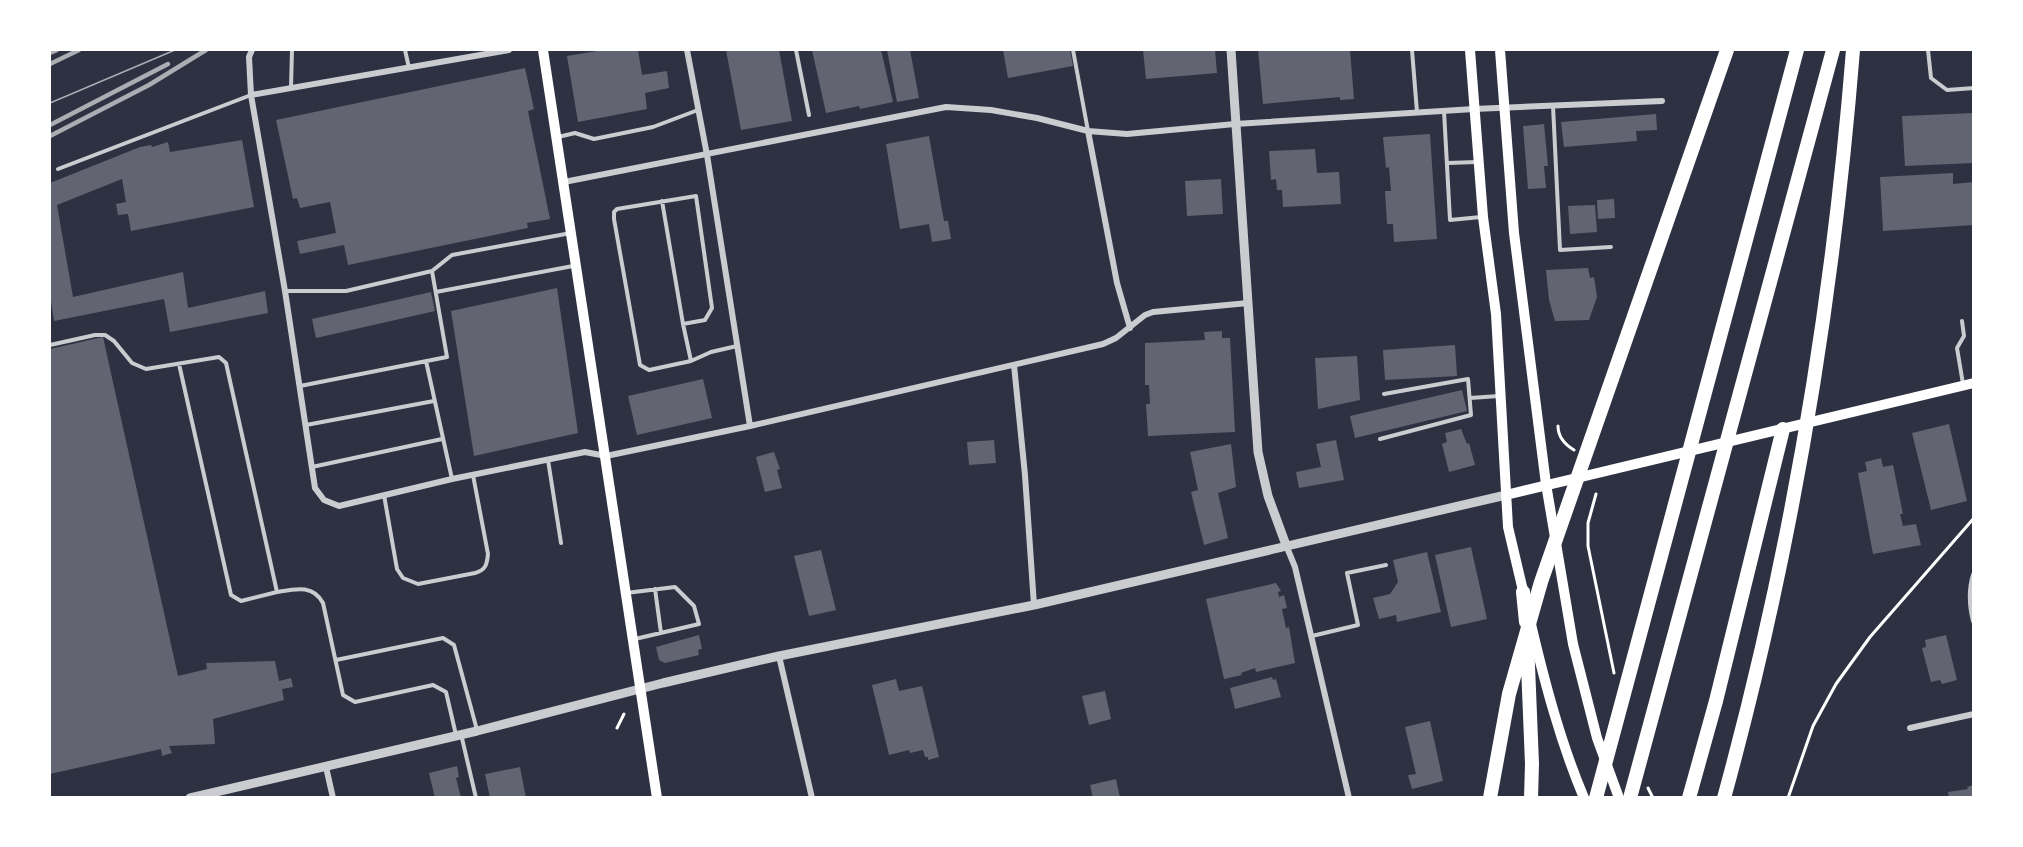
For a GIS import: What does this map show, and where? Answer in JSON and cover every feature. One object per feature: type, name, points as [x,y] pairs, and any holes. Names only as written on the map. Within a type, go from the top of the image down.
[{"type":"highway","points":[[1490,798],[1509,694],[1541,582],[1726,50]]},
{"type":"highway","points":[[1596,798],[1797,50]]},
{"type":"highway","points":[[1630,798],[1833,50]]},
{"type":"highway","points":[[1724,798],[1749,702],[1773,594],[1805,432],[1844,161],[1853,50]]},
{"type":"highway","points":[[1689,798],[1783,429]]},
{"type":"highway","points":[[1523,592],[1528,651],[1531,798]]},
{"type":"main road","points":[[543,50],[657,798]]},
{"type":"main road","points":[[1470,50],[1483,217],[1496,315],[1508,526],[1540,663],[1574,774],[1584,798]]},
{"type":"main road","points":[[1500,50],[1514,233],[1546,484],[1573,644],[1597,738],[1619,798]]},
{"type":"main road","points":[[1506,495],[1968,384]]},
{"type":"street","points":[[252,50],[249,57],[251,95],[285,291],[315,488],[324,500],[339,506],[452,479],[585,452],[606,456],[750,426],[1103,344],[1153,312],[1248,303]]},
{"type":"street","points":[[251,95],[509,50]]},
{"type":"street","points":[[687,50],[707,155],[750,426]]},
{"type":"street","points":[[1231,50],[1257,452],[1269,496],[1295,567],[1349,798]]},
{"type":"street","points":[[564,182],[946,107],[992,110],[1037,118],[1088,131],[1126,134],[1235,124],[1474,109],[1662,101]]},
{"type":"street","points":[[1088,131],[1117,284],[1130,328]]},
{"type":"street","points":[[1014,364],[1034,605]]},
{"type":"street","points":[[190,798],[779,656],[1034,605],[1506,495]]},
{"type":"street","points":[[1974,575],[1970,590],[1970,608],[1974,621]]},
{"type":"street","points":[[779,656],[812,798]]},
{"type":"street","points":[[1910,728],[1974,714]]},
{"type":"street","points":[[326,767],[333,798]]},
{"type":"lane","points":[[291,88],[292,50]]},
{"type":"lane","points":[[405,50],[409,68]]},
{"type":"lane","points":[[796,50],[809,115]]},
{"type":"lane","points":[[1073,50],[1088,131]]},
{"type":"lane","points":[[1412,50],[1417,113]]},
{"type":"lane","points":[[1928,50],[1931,78],[1947,90],[1974,88]]},
{"type":"lane","points":[[58,169],[251,95]]},
{"type":"lane","points":[[1553,106],[1560,250],[1611,247]]},
{"type":"lane","points":[[557,137],[575,133],[594,139],[653,127],[698,110]]},
{"type":"lane","points":[[1444,111],[1450,220],[1483,217]]},
{"type":"lane","points":[[1448,163],[1478,162]]},
{"type":"lane","points":[[683,324],[705,320],[712,308],[696,196],[617,209],[614,219],[640,365],[649,370],[691,361],[711,352],[737,346]]},
{"type":"lane","points":[[662,201],[691,361]]},
{"type":"lane","points":[[285,291],[346,291],[432,271],[452,255],[572,233]]},
{"type":"lane","points":[[436,292],[577,266]]},
{"type":"lane","points":[[300,386],[447,357],[432,271]]},
{"type":"lane","points":[[1962,321],[1964,336],[1957,348],[1968,384]]},
{"type":"lane","points":[[50,345],[105,335],[114,340],[132,363],[146,369],[223,358],[277,592]]},
{"type":"lane","points":[[426,361],[452,479]]},
{"type":"lane","points":[[179,364],[231,595],[242,601],[301,588],[320,596],[343,695],[355,702],[433,685],[446,692],[476,798]]},
{"type":"lane","points":[[1380,439],[1471,415],[1468,379],[1384,394]]},
{"type":"lane","points":[[1470,398],[1501,396]]},
{"type":"lane","points":[[306,425],[435,401]]},
{"type":"lane","points":[[312,467],[442,440]]},
{"type":"lane","points":[[548,460],[561,543]]},
{"type":"lane","points":[[384,495],[397,569],[403,578],[418,584],[475,573],[482,571],[488,554],[473,475]]},
{"type":"lane","points":[[1311,637],[1358,625],[1347,573],[1386,565]]},
{"type":"lane","points":[[626,593],[675,587],[694,606],[699,624],[633,639]]},
{"type":"lane","points":[[655,590],[661,633]]},
{"type":"lane","points":[[336,660],[443,638],[454,645],[477,730]]},
{"type":"path","points":[[1558,426],[1558,434],[1568,447],[1578,452]]},
{"type":"path","points":[[1565,451],[1568,447]]},
{"type":"path","points":[[1596,494],[1588,534],[1590,558],[1616,681]]},
{"type":"path","points":[[1583,508],[1591,511]]},
{"type":"path","points":[[1788,798],[1813,726],[1836,684],[1870,637],[1974,518]]},
{"type":"path","points":[[617,728],[624,714]]},
{"type":"path","points":[[1646,782],[1653,798]]},
{"type":"building","points":[[603,50],[638,50],[642,75],[667,71],[669,88],[645,93],[647,109],[578,122],[567,56]]},
{"type":"building","points":[[726,50],[779,50],[792,121],[741,130]]},
{"type":"building","points":[[812,50],[881,50],[893,102],[826,113]]},
{"type":"building","points":[[887,50],[910,50],[919,98],[897,102]]},
{"type":"building","points":[[1003,50],[1070,50],[1073,66],[1008,78]]},
{"type":"building","points":[[1143,50],[1215,50],[1217,73],[1146,79]]},
{"type":"building","points":[[1258,50],[1350,50],[1354,99],[1340,100],[1340,97],[1263,104]]},
{"type":"building","points":[[525,68],[534,109],[528,111],[550,219],[527,223],[528,228],[348,265],[344,245],[300,254],[297,241],[336,233],[330,202],[300,208],[297,198],[293,199],[276,120]]},
{"type":"building","points":[[1974,113],[1974,163],[1905,166],[1902,116]]},
{"type":"building","points":[[1656,114],[1657,130],[1636,131],[1637,141],[1564,147],[1561,122]]},
{"type":"building","points":[[1544,124],[1548,166],[1544,166],[1546,188],[1528,189],[1523,126]]},
{"type":"building","points":[[1430,134],[1437,239],[1394,242],[1393,224],[1387,224],[1385,191],[1391,191],[1383,137]]},
{"type":"building","points":[[929,136],[944,221],[948,221],[951,239],[932,242],[929,224],[900,229],[886,144]]},
{"type":"building","points":[[242,140],[254,207],[131,231],[128,214],[118,215],[116,204],[126,202],[122,179],[57,205],[73,297],[183,272],[188,308],[265,291],[268,313],[170,332],[164,299],[54,321],[50,295],[50,183],[140,147],[151,145],[152,147],[168,142],[170,152]]},
{"type":"building","points":[[1315,149],[1317,173],[1339,172],[1341,204],[1283,207],[1282,190],[1277,190],[1276,179],[1271,180],[1269,151]]},
{"type":"building","points":[[1953,173],[1953,184],[1974,182],[1974,225],[1883,231],[1880,177]]},
{"type":"building","points":[[1221,179],[1223,214],[1187,216],[1185,181]]},
{"type":"building","points":[[1614,199],[1615,218],[1598,219],[1597,200]]},
{"type":"building","points":[[1595,205],[1597,232],[1570,234],[1568,206]]},
{"type":"building","points":[[1588,268],[1590,278],[1594,277],[1597,297],[1589,320],[1555,321],[1549,300],[1546,270]]},
{"type":"building","points":[[557,288],[578,433],[474,456],[451,311]]},
{"type":"building","points":[[431,292],[435,311],[316,338],[312,319]]},
{"type":"building","points":[[1222,331],[1222,338],[1230,338],[1235,432],[1148,436],[1146,404],[1150,404],[1149,385],[1145,385],[1145,343],[1205,340],[1204,332]]},
{"type":"building","points":[[103,337],[178,676],[207,669],[206,663],[275,661],[279,681],[291,678],[293,687],[282,689],[284,700],[213,719],[215,744],[169,746],[172,753],[162,756],[161,749],[50,774],[50,349]]},
{"type":"building","points":[[1455,345],[1457,376],[1385,380],[1383,350]]},
{"type":"building","points":[[1357,356],[1360,400],[1318,409],[1315,358]]},
{"type":"building","points":[[703,379],[712,418],[637,435],[628,396]]},
{"type":"building","points":[[1462,390],[1467,411],[1355,438],[1350,416]]},
{"type":"building","points":[[1949,424],[1967,501],[1931,510],[1912,433]]},
{"type":"building","points":[[1461,429],[1467,444],[1469,443],[1475,465],[1449,472],[1442,444],[1447,442],[1445,433]]},
{"type":"building","points":[[994,440],[996,463],[969,465],[967,442]]},
{"type":"building","points":[[1336,440],[1344,480],[1299,488],[1296,472],[1321,467],[1316,444]]},
{"type":"building","points":[[1231,444],[1236,487],[1218,493],[1228,538],[1204,545],[1191,492],[1198,490],[1190,452]]},
{"type":"building","points":[[774,452],[780,469],[777,470],[782,488],[765,492],[756,457]]},
{"type":"building","points":[[1881,458],[1883,467],[1893,465],[1903,514],[1900,514],[1903,526],[1916,524],[1921,545],[1873,554],[1858,473],[1867,471],[1865,462]]},
{"type":"building","points":[[1471,547],[1487,619],[1451,627],[1435,555]]},
{"type":"building","points":[[821,550],[836,610],[809,616],[794,556]]},
{"type":"building","points":[[1427,552],[1441,612],[1397,622],[1396,615],[1379,619],[1373,598],[1390,594],[1398,582],[1393,560]]},
{"type":"building","points":[[1276,583],[1281,591],[1278,592],[1279,597],[1284,595],[1287,608],[1282,609],[1286,628],[1289,627],[1295,663],[1256,672],[1255,668],[1241,673],[1242,675],[1224,679],[1206,599]]},
{"type":"building","points":[[699,635],[702,649],[698,650],[699,655],[665,663],[659,660],[656,647]]},
{"type":"building","points":[[1946,635],[1957,680],[1942,684],[1940,680],[1931,682],[1922,648],[1926,647],[1925,640]]},
{"type":"building","points":[[1272,677],[1273,680],[1276,679],[1281,697],[1235,709],[1230,688]]},
{"type":"building","points":[[896,679],[899,691],[922,686],[939,757],[928,760],[923,750],[910,753],[909,750],[889,755],[872,685]]},
{"type":"building","points":[[1105,691],[1111,719],[1089,725],[1082,696]]},
{"type":"building","points":[[1430,721],[1443,781],[1412,789],[1408,775],[1416,774],[1405,727]]},
{"type":"building","points":[[457,766],[459,777],[456,778],[461,798],[435,798],[429,773]]},
{"type":"building","points":[[520,767],[526,798],[490,798],[485,774]]},
{"type":"building","points":[[1116,779],[1120,798],[1093,798],[1090,785]]},
{"type":"building","points":[[1974,785],[1974,798],[1949,798],[1948,792],[1968,789],[1967,787]]},
{"type":"tram line","points":[[50,103],[175,50]]},
{"type":"railway","points":[[50,53],[57,50]]},
{"type":"railway","points":[[50,64],[79,50]]},
{"type":"railway","points":[[50,136],[149,85],[206,50]]},
{"type":"railway","points":[[50,125],[168,64]]}]
